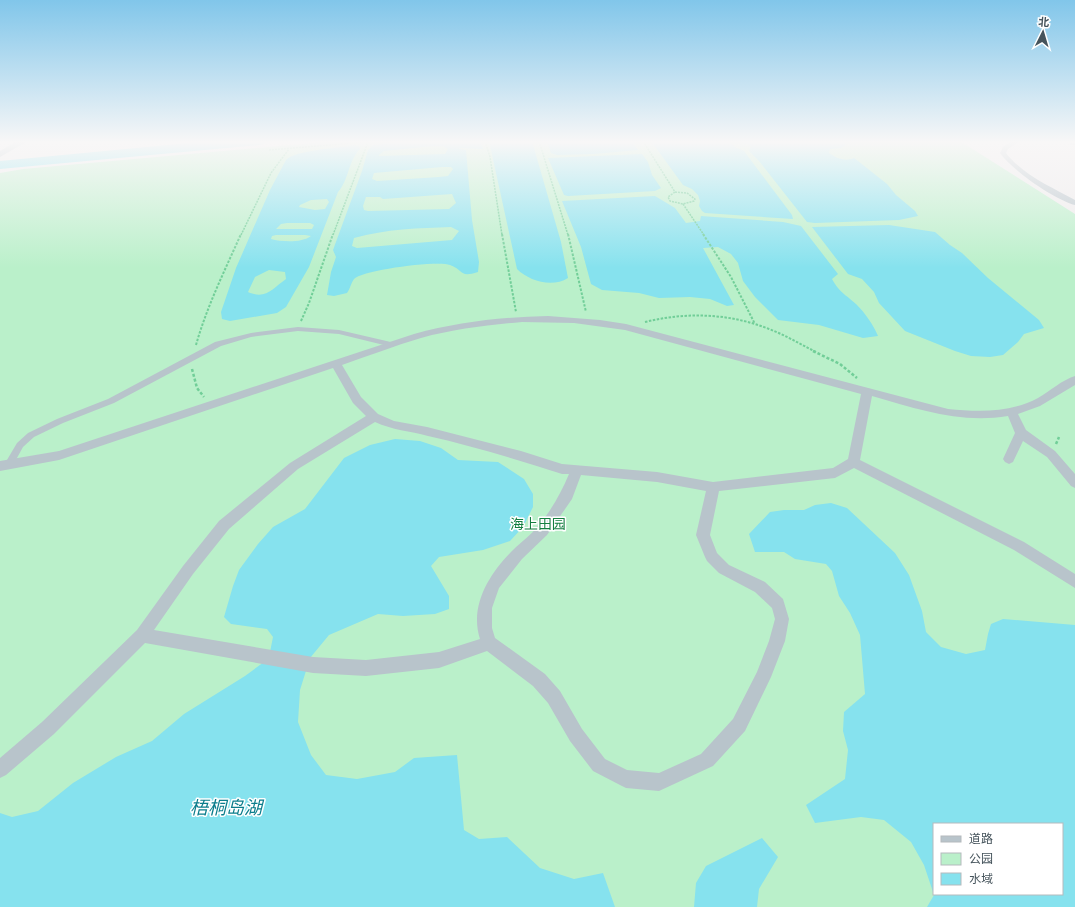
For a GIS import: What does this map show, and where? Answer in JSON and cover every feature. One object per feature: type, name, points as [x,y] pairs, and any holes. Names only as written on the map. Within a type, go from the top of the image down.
[{"type":"street","points":[[1041,183],[1075,204]]},
{"type":"street","points":[[5,466],[59,455],[392,345],[449,328],[478,323],[518,319],[559,318],[626,328],[867,393],[948,413],[992,415],[1012,412],[1030,406],[1075,380]]},
{"type":"street","points":[[5,466],[20,445],[31,435],[111,400],[156,378],[193,356],[218,344],[250,335],[298,329],[339,332],[392,345]]},
{"type":"street","points":[[336,364],[358,400],[374,417],[392,425],[427,431],[521,456],[562,469],[657,477],[713,487],[835,473],[854,462],[867,393]]},
{"type":"street","points":[[1012,412],[1021,433],[1051,454],[1075,483]]},
{"type":"street","points":[[1,768],[48,728],[142,635],[188,570],[224,525],[294,466],[374,417]]},
{"type":"street","points":[[1009,459],[1021,433]]},
{"type":"street","points":[[854,462],[1019,546],[1075,582]]},
{"type":"street","points":[[576,471],[567,496],[546,525],[517,555],[493,585],[485,608],[484,628],[489,643],[539,680],[554,697],[576,735],[599,765],[626,779],[659,782],[707,760],[739,725],[763,677],[777,641],[782,619],[778,604],[760,587],[724,569],[712,558],[703,535],[713,487]]},
{"type":"street","points":[[142,635],[313,665],[366,668],[439,660],[489,643]]},
{"type":"path","points":[[212,404],[197,388],[191,370],[193,356],[202,324],[266,183]]},
{"type":"path","points":[[298,329],[309,303],[351,183]]},
{"type":"path","points":[[493,183],[518,319]]},
{"type":"path","points":[[553,183],[574,258],[587,321]]},
{"type":"path","points":[[670,183],[676,192]]},
{"type":"path","points":[[676,192],[687,193],[694,197],[694,199],[692,202],[683,204],[674,203],[669,199],[670,194],[676,192]]},
{"type":"path","points":[[683,204],[713,249],[756,324]]},
{"type":"path","points":[[626,328],[659,318],[683,315],[736,319],[756,324],[827,357],[850,371],[859,379],[867,393]]},
{"type":"green space","name":"海上田园","points":[[0,183],[1027,183],[1075,214],[1075,907],[0,907]]},
{"type":"water","points":[[274,183],[343,183],[338,192],[309,267],[286,307],[277,313],[230,321],[222,319],[221,312],[236,268]],"holes":[[[327,199],[329,202],[325,209],[315,210],[299,207],[300,205],[311,200]],[[310,223],[314,225],[312,229],[276,229],[281,224]],[[305,235],[311,236],[302,240],[292,241],[271,239],[272,236]],[[269,270],[285,272],[286,279],[265,294],[260,295],[248,292],[255,277]]]},
{"type":"water","points":[[357,183],[469,183],[472,220],[479,262],[478,272],[464,274],[450,265],[443,264],[416,265],[385,269],[371,272],[354,279],[347,293],[334,296],[327,295],[331,272],[336,257],[333,250]],"holes":[[[452,194],[456,203],[449,209],[368,211],[364,210],[363,206],[366,197],[380,197],[383,199]],[[451,227],[459,231],[452,240],[357,248],[352,246],[354,238],[366,235],[402,230]]]},
{"type":"water","points":[[498,183],[544,183],[561,242],[568,278],[562,281],[548,283],[541,282],[528,277],[517,269]]},
{"type":"water","points":[[559,183],[658,183],[661,188],[655,191],[564,195]]},
{"type":"water","points":[[682,183],[768,183],[792,215],[793,219],[705,213],[699,206],[700,201],[698,195],[692,189]]},
{"type":"water","points":[[777,183],[886,183],[896,195],[915,211],[918,216],[899,220],[807,222]]},
{"type":"water","points":[[655,196],[675,208],[686,223],[700,221],[701,216],[783,222],[801,226],[838,274],[832,279],[835,284],[863,311],[878,336],[863,338],[819,325],[778,320],[755,297],[743,281],[738,263],[731,254],[718,247],[703,248],[734,305],[727,306],[710,299],[690,297],[659,298],[639,293],[602,290],[591,284],[581,247],[562,201]]},
{"type":"water","points":[[889,225],[935,232],[962,253],[988,278],[1039,320],[1044,328],[1024,334],[1018,342],[1003,355],[990,357],[971,356],[905,331],[879,303],[874,292],[862,279],[848,274],[812,227]]},
{"type":"water","name":"梧桐岛湖","points":[[395,439],[420,441],[441,448],[458,460],[498,462],[524,479],[533,494],[533,507],[523,527],[510,541],[483,550],[439,557],[431,566],[449,596],[449,609],[435,614],[403,616],[378,614],[329,635],[310,658],[300,690],[298,722],[311,755],[326,775],[357,779],[395,772],[414,758],[457,755],[464,830],[479,839],[507,837],[540,868],[574,879],[603,873],[615,907],[0,907],[0,813],[12,817],[38,811],[73,783],[116,757],[152,741],[184,714],[245,676],[264,662],[270,652],[273,637],[267,629],[231,624],[224,617],[239,570],[258,544],[273,527],[305,509],[344,458],[370,445]]},
{"type":"water","points":[[831,503],[847,508],[895,553],[909,575],[922,611],[926,632],[941,647],[966,654],[985,650],[991,624],[1003,619],[1075,625],[1075,907],[927,907],[934,895],[1063,895],[1063,823],[933,823],[933,892],[924,865],[911,842],[884,820],[861,817],[815,823],[806,805],[845,779],[848,750],[843,731],[844,712],[865,694],[860,635],[850,613],[839,596],[832,571],[826,564],[795,559],[784,552],[755,552],[749,534],[770,512],[804,510],[815,505]]},
{"type":"water","points":[[762,838],[778,857],[759,889],[757,907],[694,907],[696,883],[706,866]]}]
